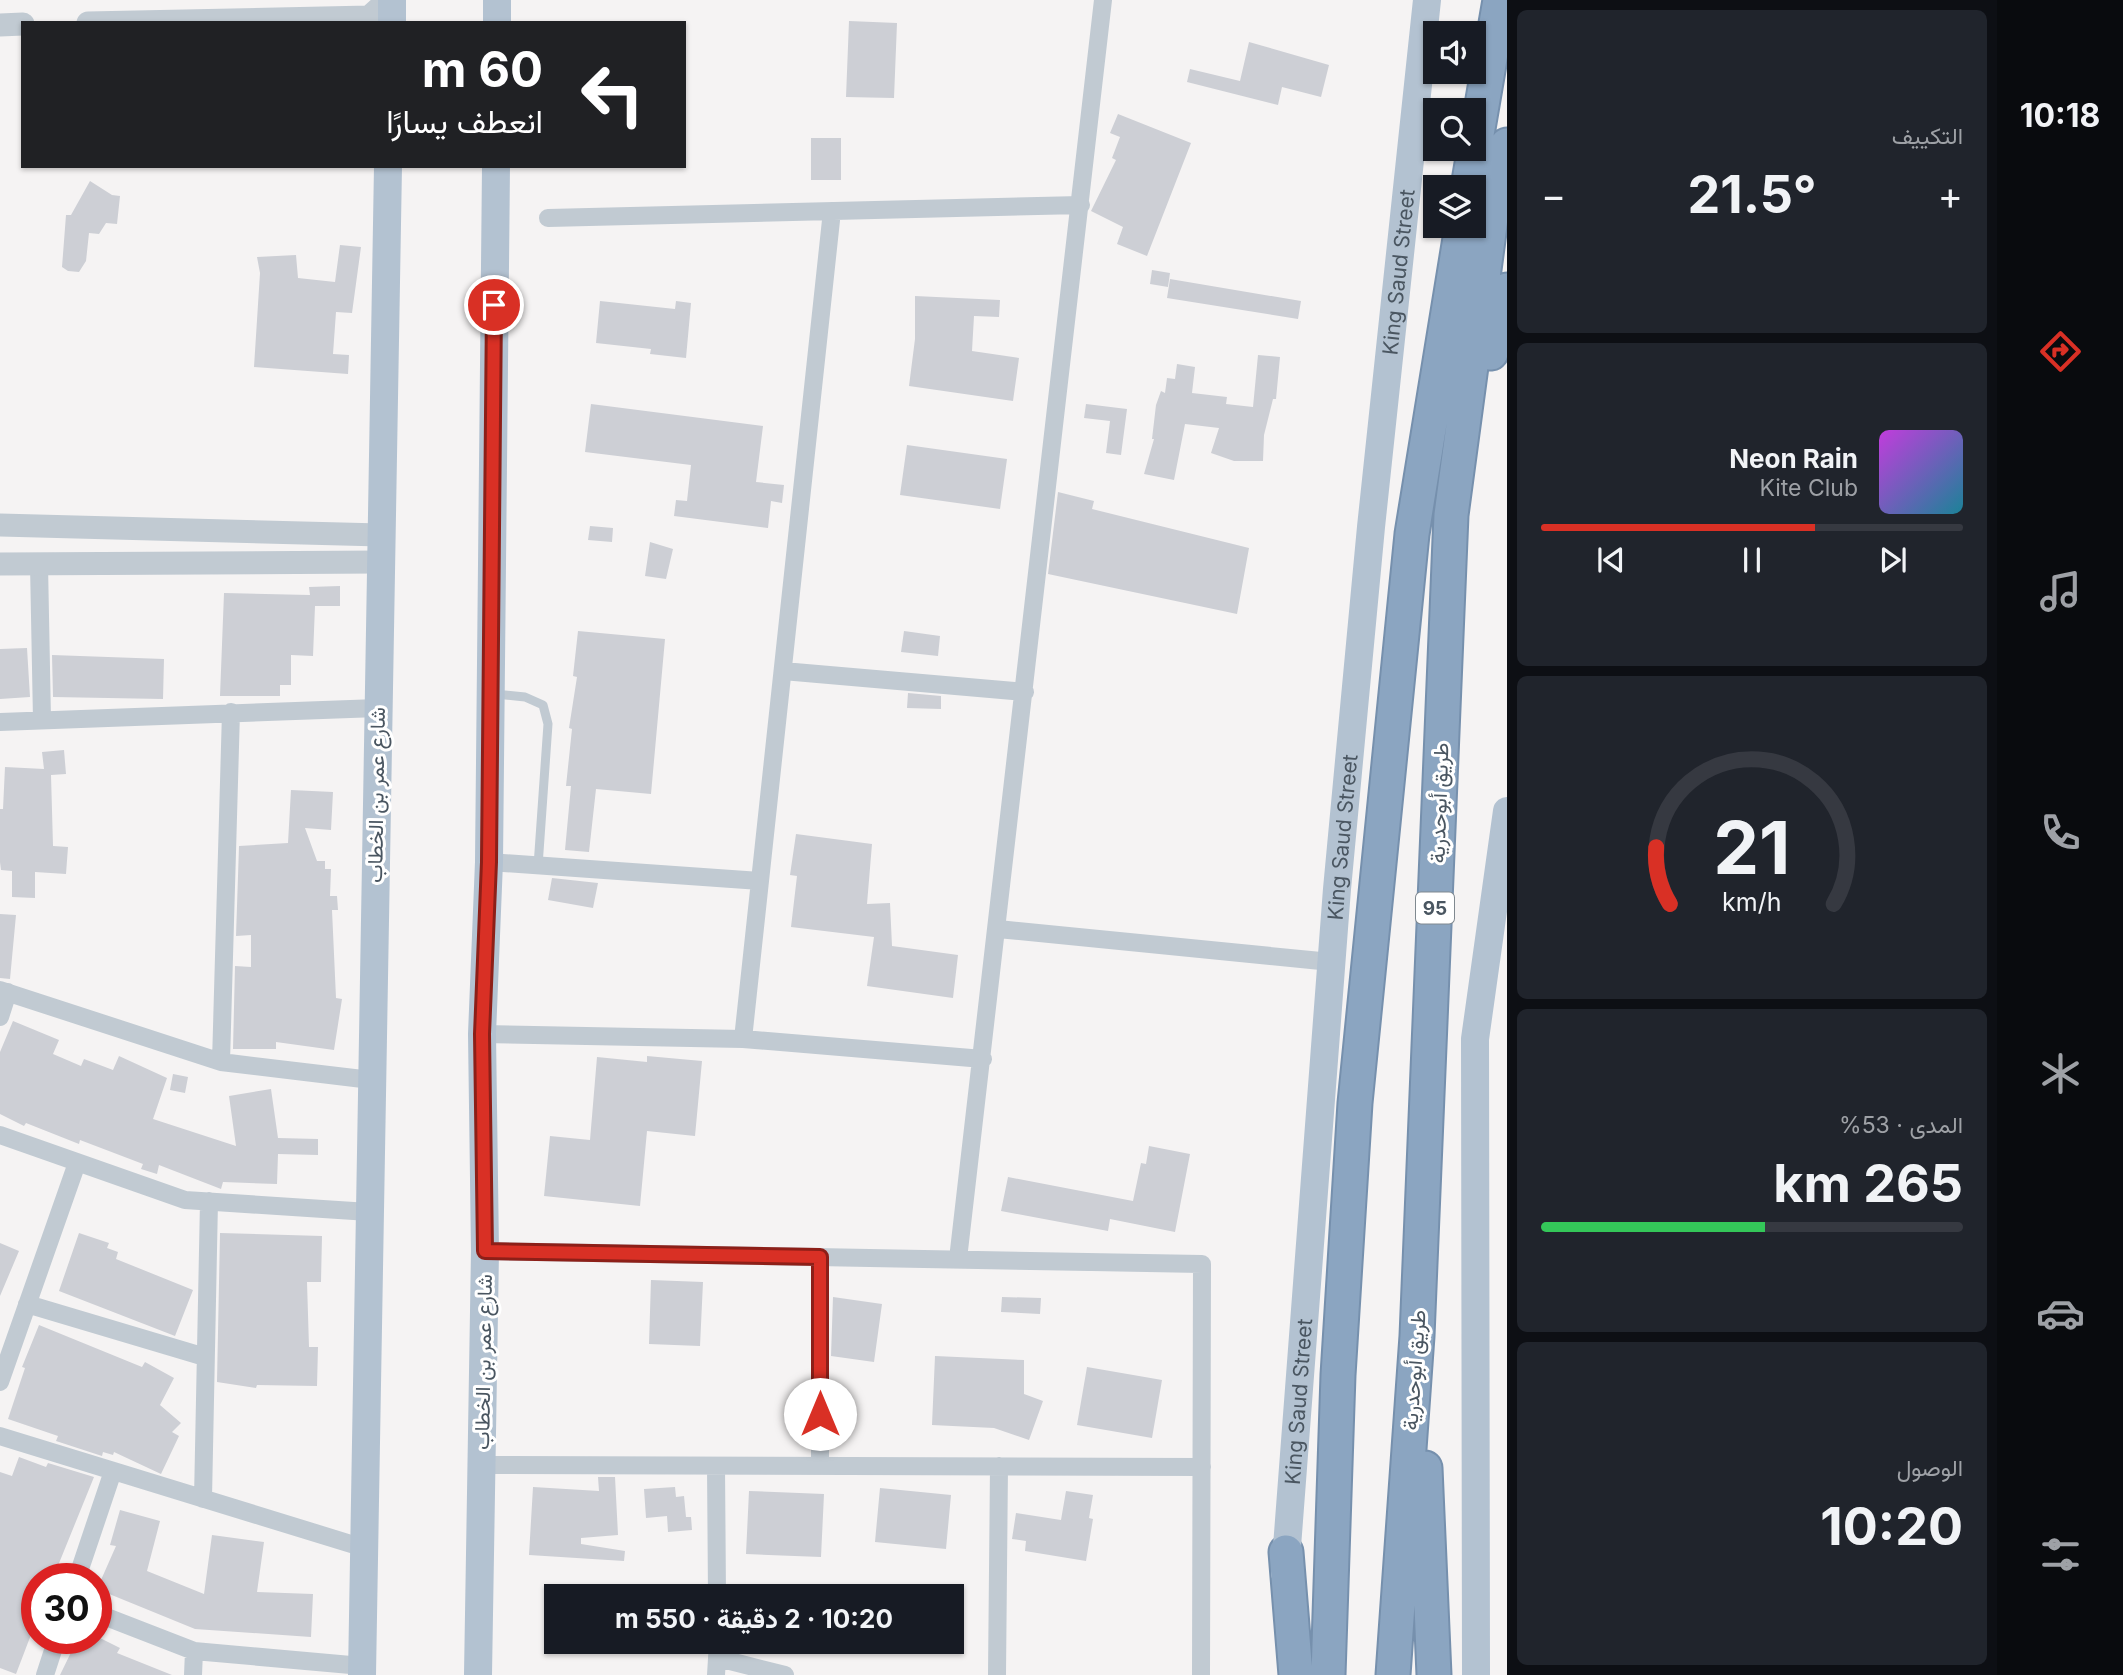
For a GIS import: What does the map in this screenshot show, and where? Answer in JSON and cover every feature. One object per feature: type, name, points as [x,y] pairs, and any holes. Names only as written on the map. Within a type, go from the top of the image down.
[{"type":"highway","points":[[1470,175],[1500,0]]},
{"type":"highway","name":"طريق أبوحدرية","points":[[1393,1675],[1417,1336],[1451,515],[1492,210],[1507,145]]},
{"type":"highway","points":[[1328,1675],[1338,1375],[1355,1103],[1412,534],[1460,238]]},
{"type":"highway","points":[[1451,515],[1507,290]]},
{"type":"highway","points":[[1417,1336],[1432,1575],[1434,1675]]},
{"type":"highway","points":[[1286,1552],[1296,1675]]},
{"type":"main road","points":[[390,0],[391,21]]},
{"type":"main road","points":[[497,0],[497,21]]},
{"type":"main road","name":"King Saud Street","points":[[1282,1675],[1286,1552],[1331,962],[1371,527],[1427,0]]},
{"type":"main road","name":"شارع عمر بن الخطاب","points":[[362,1670],[388,168]]},
{"type":"main road","name":"شارع عمر بن الخطاب","points":[[478,1675],[485,1251],[482,1034],[489,862],[496,168]]},
{"type":"main road","points":[[1476,1675],[1475,1039],[1507,811]]},
{"type":"street","points":[[168,21],[369,16],[390,0]]},
{"type":"street","points":[[958,1259],[1081,205],[1102,0]]},
{"type":"street","points":[[0,25],[21,24]]},
{"type":"street","points":[[548,218],[1081,205]]},
{"type":"street","points":[[743,1039],[832,211]]},
{"type":"street","points":[[0,525],[380,549]]},
{"type":"street","points":[[0,564],[380,549]]},
{"type":"street","points":[[39,564],[42,720]]},
{"type":"street","points":[[783,671],[1025,691]]},
{"type":"street","points":[[0,722],[378,708]]},
{"type":"street","points":[[221,1062],[231,712]]},
{"type":"street","points":[[489,862],[760,881]]},
{"type":"street","points":[[998,929],[1331,962]]},
{"type":"street","points":[[0,1017],[4,991],[221,1062],[371,1080]]},
{"type":"street","points":[[482,1034],[743,1039],[983,1059]]},
{"type":"street","points":[[0,1135],[185,1200],[369,1212]]},
{"type":"street","points":[[0,1382],[77,1163]]},
{"type":"street","points":[[203,1499],[209,1201]]},
{"type":"street","points":[[485,1251],[1202,1264],[1202,1675]]},
{"type":"street","points":[[820,1257],[820,1466]]},
{"type":"street","points":[[27,1304],[205,1357]]},
{"type":"street","points":[[0,1436],[364,1548]]},
{"type":"street","points":[[482,1465],[1202,1467]]},
{"type":"street","points":[[716,1466],[717,1584]]},
{"type":"street","points":[[997,1675],[999,1466]]},
{"type":"street","points":[[82,1563],[113,1471]]},
{"type":"street","points":[[112,1619],[194,1651],[362,1670]]},
{"type":"street","points":[[193,1675],[194,1651]]},
{"type":"street","points":[[45,1675],[52,1654]]},
{"type":"street","points":[[717,1658],[785,1675]]},
{"type":"lane","points":[[491,694],[525,696],[543,705],[548,724],[538,866]]},
{"type":"building","points":[[849,21],[897,23],[894,98],[846,97]]},
{"type":"building","points":[[1249,42],[1329,65],[1321,97],[1282,87],[1278,105],[1187,82],[1190,69],[1240,81]]},
{"type":"building","points":[[1118,114],[1191,143],[1147,256],[1117,244],[1123,227],[1091,211],[1116,160],[1112,158],[1120,137],[1110,133]]},
{"type":"building","points":[[811,138],[841,138],[841,180],[811,180]]},
{"type":"building","points":[[90,181],[112,195],[120,196],[117,224],[106,223],[99,234],[89,233],[86,261],[79,272],[68,271],[62,267],[66,215],[71,215]]},
{"type":"building","points":[[340,245],[361,247],[352,313],[336,312],[333,354],[349,355],[348,374],[254,367],[260,273],[257,257],[296,255],[298,278],[335,282]]},
{"type":"building","points":[[1152,270],[1170,273],[1168,287],[1150,284]]},
{"type":"building","points":[[1170,279],[1301,301],[1298,319],[1167,298]]},
{"type":"building","points":[[915,296],[1000,300],[999,317],[974,316],[972,351],[1019,358],[1013,401],[909,386],[915,339]]},
{"type":"building","points":[[600,301],[675,309],[676,301],[691,303],[686,358],[650,354],[651,349],[596,343]]},
{"type":"building","points":[[1258,355],[1280,357],[1276,399],[1273,399],[1264,435],[1263,461],[1234,461],[1211,453],[1219,428],[1185,424],[1174,480],[1144,474],[1154,439],[1156,405],[1161,391],[1165,393],[1167,378],[1175,379],[1177,364],[1195,367],[1192,393],[1227,397],[1226,404],[1253,407]]},
{"type":"building","points":[[591,404],[763,426],[756,482],[784,485],[782,503],[771,501],[768,528],[674,516],[676,500],[687,501],[691,465],[585,452]]},
{"type":"building","points":[[1086,404],[1127,409],[1121,455],[1106,453],[1110,421],[1084,418]]},
{"type":"building","points":[[907,445],[1007,459],[1000,509],[900,495]]},
{"type":"building","points":[[1058,492],[1094,501],[1092,509],[1249,548],[1237,614],[1048,574]]},
{"type":"building","points":[[590,526],[613,528],[612,542],[588,540]]},
{"type":"building","points":[[650,542],[673,549],[666,579],[645,576]]},
{"type":"building","points":[[340,586],[340,606],[315,606],[313,656],[291,655],[291,685],[280,685],[280,696],[220,696],[224,593],[310,595],[309,587]]},
{"type":"building","points":[[578,631],[665,639],[651,794],[596,789],[589,852],[565,850],[571,786],[566,786],[572,729],[569,728],[577,677],[573,676]]},
{"type":"building","points":[[904,631],[940,636],[938,656],[901,652]]},
{"type":"building","points":[[27,648],[30,697],[0,699],[0,649]]},
{"type":"building","points":[[52,655],[164,659],[163,699],[53,697]]},
{"type":"building","points":[[908,693],[941,696],[941,709],[907,708]]},
{"type":"building","points":[[64,750],[66,774],[51,775],[53,846],[68,847],[66,874],[35,872],[35,898],[12,897],[12,871],[1,870],[0,862],[0,809],[3,809],[5,767],[44,769],[42,752]]},
{"type":"building","points":[[291,790],[333,792],[331,830],[305,828],[317,861],[325,861],[325,869],[331,869],[330,896],[337,896],[338,910],[332,910],[336,998],[342,999],[334,1050],[276,1042],[276,1049],[233,1049],[235,966],[251,967],[251,935],[236,936],[239,846],[288,843]]},
{"type":"building","points":[[796,834],[872,844],[867,904],[890,903],[892,946],[958,955],[953,998],[867,986],[874,937],[791,927],[797,876],[790,875]]},
{"type":"building","points":[[552,878],[598,883],[593,908],[548,900]]},
{"type":"building","points":[[0,914],[16,915],[10,979],[0,978]]},
{"type":"building","points":[[13,1021],[59,1040],[53,1054],[81,1066],[84,1059],[113,1070],[119,1056],[167,1078],[153,1119],[236,1146],[229,1096],[271,1089],[278,1138],[318,1139],[318,1155],[278,1154],[277,1184],[223,1182],[221,1189],[159,1165],[157,1174],[141,1169],[143,1164],[80,1140],[79,1144],[26,1123],[24,1126],[0,1114],[0,1052]]},
{"type":"building","points":[[647,1056],[702,1061],[695,1136],[647,1131],[640,1206],[544,1196],[550,1136],[590,1140],[597,1057],[647,1062]]},
{"type":"building","points":[[173,1074],[188,1077],[185,1093],[170,1090]]},
{"type":"building","points":[[1149,1146],[1190,1154],[1175,1232],[1110,1219],[1108,1231],[1001,1211],[1008,1177],[1133,1201],[1141,1163],[1146,1164]]},
{"type":"building","points":[[79,1233],[109,1243],[107,1248],[118,1252],[116,1259],[193,1290],[175,1336],[59,1291]]},
{"type":"building","points":[[220,1233],[322,1236],[321,1282],[307,1282],[309,1347],[318,1347],[317,1386],[257,1385],[256,1388],[217,1382]]},
{"type":"building","points":[[0,1243],[19,1251],[0,1296]]},
{"type":"building","points":[[651,1280],[703,1282],[700,1346],[649,1344]]},
{"type":"building","points":[[833,1297],[882,1304],[874,1362],[831,1356]]},
{"type":"building","points":[[1002,1297],[1041,1298],[1040,1314],[1001,1312]]},
{"type":"building","points":[[39,1325],[142,1367],[145,1362],[174,1378],[160,1405],[181,1423],[172,1432],[179,1436],[161,1474],[114,1452],[113,1455],[103,1452],[102,1456],[56,1441],[58,1436],[8,1419],[25,1368],[22,1367]]},
{"type":"building","points":[[935,1356],[1024,1360],[1024,1394],[1043,1401],[1029,1440],[994,1428],[932,1425]]},
{"type":"building","points":[[1087,1367],[1162,1380],[1152,1438],[1077,1425]]},
{"type":"building","points":[[19,1457],[46,1467],[48,1463],[94,1477],[59,1563],[21,1563],[21,1654],[24,1654],[16,1674],[0,1668],[0,1472],[12,1476]]},
{"type":"building","points":[[598,1477],[615,1477],[618,1535],[581,1538],[581,1544],[625,1551],[624,1561],[529,1555],[533,1487],[599,1491]]},
{"type":"building","points":[[675,1487],[676,1497],[684,1496],[686,1517],[691,1517],[692,1530],[668,1532],[667,1516],[646,1518],[644,1489]]},
{"type":"building","points":[[880,1488],[951,1495],[946,1549],[875,1542]]},
{"type":"building","points":[[749,1491],[824,1494],[821,1557],[746,1554]]},
{"type":"building","points":[[1066,1491],[1093,1495],[1089,1518],[1093,1519],[1086,1561],[1025,1551],[1026,1541],[1012,1539],[1016,1513],[1061,1520]]},
{"type":"building","points":[[120,1510],[160,1521],[147,1571],[204,1594],[212,1535],[264,1542],[257,1592],[313,1594],[311,1637],[195,1629],[112,1595],[112,1563],[108,1563],[116,1546],[110,1545]]},
{"type":"building","points":[[112,1644],[120,1648],[117,1653],[172,1675],[60,1675],[70,1654],[112,1654]]},
{"type":"route","points":[[494,305],[489,862],[482,1034],[485,1251],[820,1257],[820,1414]]}]
